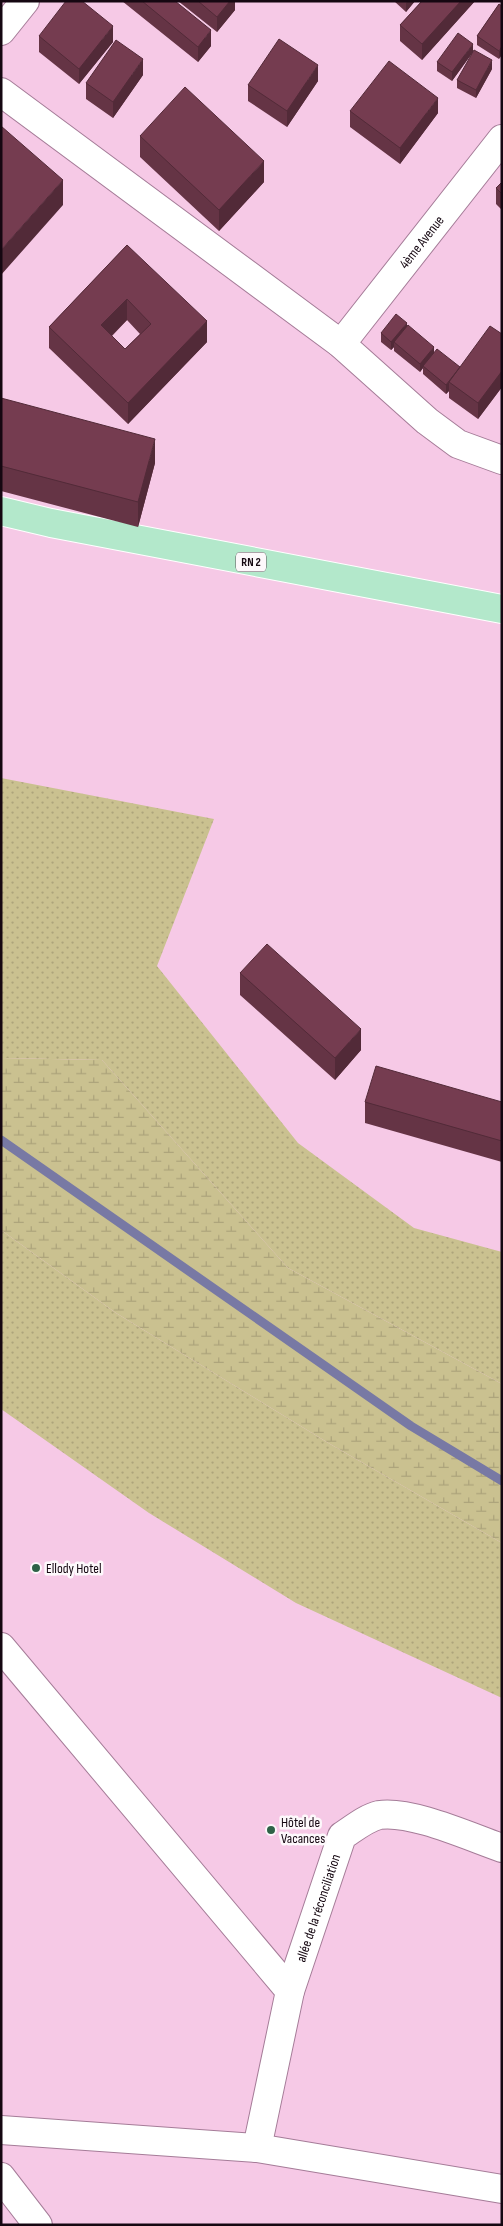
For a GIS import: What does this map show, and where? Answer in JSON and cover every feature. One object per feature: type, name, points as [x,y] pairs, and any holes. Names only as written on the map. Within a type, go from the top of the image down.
[{"type":"main road","name":"RN 2","points":[[1,511],[51,523],[502,609]]},
{"type":"street","points":[[1,31],[25,1]]},
{"type":"street","points":[[1,92],[341,344],[427,421],[458,444],[502,460]]},
{"type":"street","name":"4ème Avenue","points":[[341,344],[502,139]]},
{"type":"street","points":[[1,1647],[290,1991]]},
{"type":"street","name":"allée de la réconciliation","points":[[256,2148],[290,1991],[342,1836],[377,1815],[395,1814],[415,1818],[502,1848]]},
{"type":"street","points":[[1,2130],[256,2148],[502,2189]]},
{"type":"street","points":[[1,2177],[37,2224]]},
{"type":"green space","points":[[1,778],[214,819],[157,966],[298,1143],[414,1228],[502,1252],[502,1384],[288,1268],[102,1060],[1,1058]]},
{"type":"green space","points":[[1,1058],[102,1060],[288,1268],[502,1384],[502,1543],[330,1444],[116,1313],[1,1230]]},
{"type":"green space","points":[[1,1230],[116,1313],[330,1444],[502,1543],[502,1698],[296,1603],[149,1513],[1,1409]]},
{"type":"building","points":[[66,1],[82,1],[113,26],[79,69],[39,36]]},
{"type":"building","points":[[142,1],[175,1],[211,30],[198,47]]},
{"type":"building","points":[[198,1],[230,1],[217,17]]},
{"type":"building","points":[[422,1],[461,1],[422,44],[400,25]]},
{"type":"building","points":[[499,4],[502,6],[502,46],[499,51],[477,36]]},
{"type":"building","points":[[458,33],[473,44],[452,72],[437,62]]},
{"type":"building","points":[[279,39],[318,65],[287,111],[248,85]]},
{"type":"building","points":[[116,40],[143,59],[113,102],[86,83]]},
{"type":"building","points":[[474,50],[492,60],[476,90],[457,80]]},
{"type":"building","points":[[389,61],[438,98],[400,148],[350,111]]},
{"type":"building","points":[[185,87],[264,161],[219,210],[140,136]]},
{"type":"building","points":[[1,126],[63,180],[1,250]]},
{"type":"building","points":[[502,182],[502,194],[496,188]]},
{"type":"building","points":[[127,245],[207,321],[128,403],[49,327]],"holes":[[[127,299],[151,324],[125,349],[101,325]]]},
{"type":"building","points":[[396,314],[407,323],[391,342],[381,333]]},
{"type":"building","points":[[408,325],[434,347],[420,364],[394,342]]},
{"type":"building","points":[[490,326],[502,334],[502,371],[478,403],[449,382]]},
{"type":"building","points":[[437,349],[460,367],[446,385],[423,366]]},
{"type":"building","points":[[1,398],[155,439],[138,502],[1,466]]},
{"type":"building","points":[[267,944],[361,1029],[335,1058],[240,973]]},
{"type":"building","points":[[376,1066],[502,1102],[502,1141],[365,1102]]},
{"type":"waterway","points":[[1,1140],[411,1426],[502,1481]]},
{"type":"place","name":"Ellody Hotel","points":[[36,1568]]},
{"type":"place","name":"Hôtel de Vacances","points":[[271,1830]]}]
